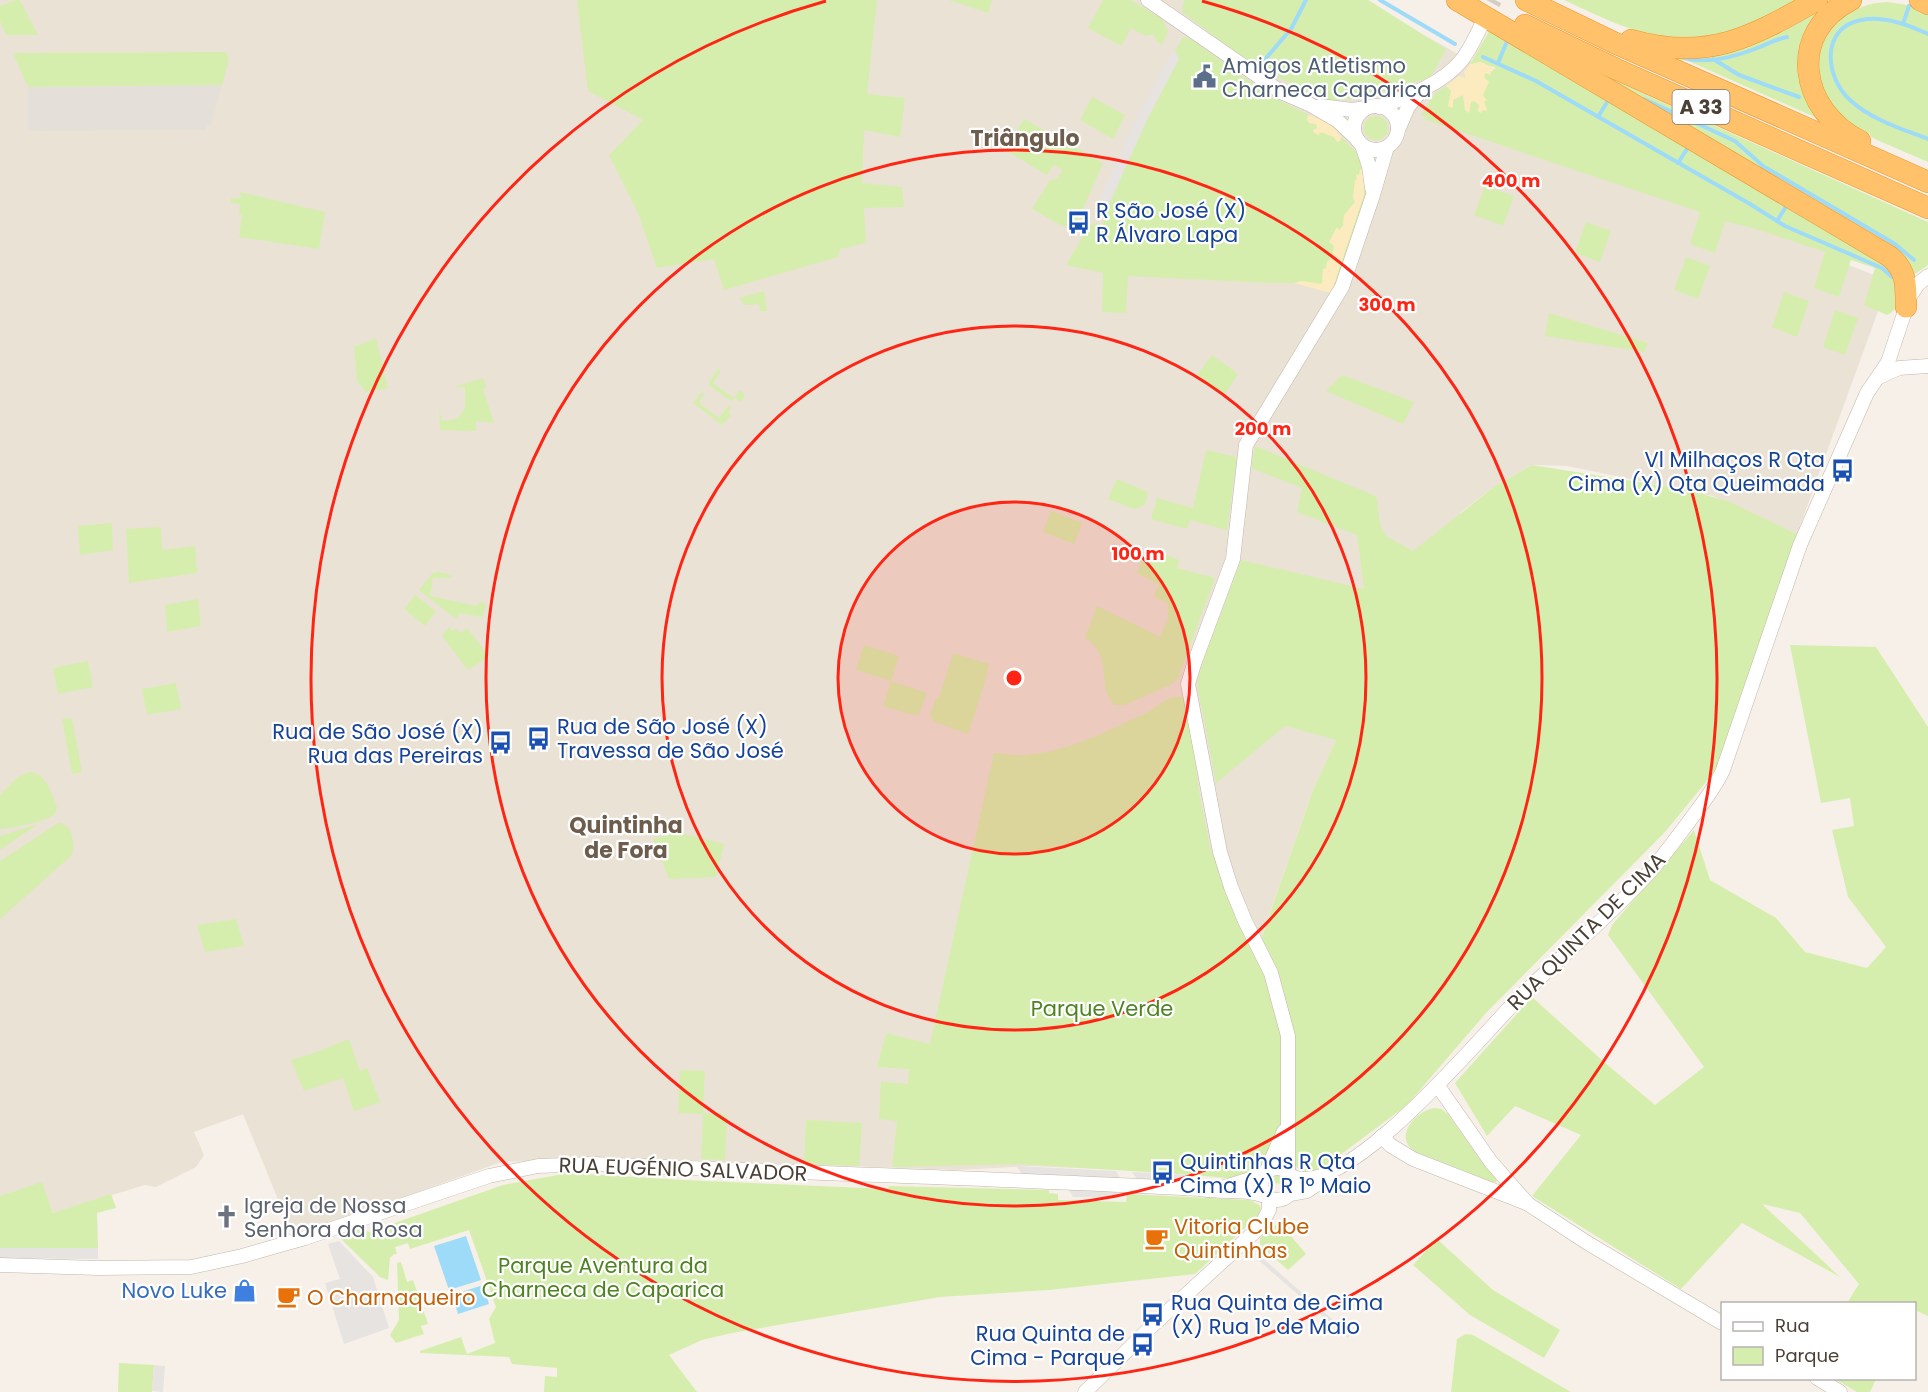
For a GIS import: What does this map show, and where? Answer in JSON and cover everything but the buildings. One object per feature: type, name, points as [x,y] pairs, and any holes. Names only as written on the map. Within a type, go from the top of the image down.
[{"type":"highway","points":[[1457,0],[1890,256],[1905,275],[1906,307]]},
{"type":"highway","name":"A 33","points":[[1477,0],[1616,69],[1928,208]]},
{"type":"highway","points":[[1526,0],[1632,40],[1673,48],[1712,47],[1748,37],[1816,0]]},
{"type":"highway","name":"A 33","points":[[1526,0],[1619,45],[1928,182]]},
{"type":"highway","points":[[1851,0],[1831,13],[1815,37],[1808,71],[1814,94],[1820,107],[1848,135],[1928,174]]},
{"type":"highway","points":[[1920,0],[1928,4]]},
{"type":"street","points":[[1148,0],[1281,92],[1309,104],[1338,121],[1360,143],[1377,150],[1392,143],[1408,107],[1428,85]]},
{"type":"street","points":[[1371,202],[1371,173],[1355,134],[1355,121],[1362,111],[1402,99],[1448,73],[1460,62],[1482,24]]},
{"type":"street","points":[[1309,104],[1352,110],[1374,107],[1386,109],[1396,119],[1397,134]]},
{"type":"street","points":[[1085,1392],[1260,1227],[1280,1212],[1293,1185],[1290,1174],[1288,1036],[1271,973],[1245,921],[1223,861],[1188,684],[1233,559],[1246,445],[1342,287],[1387,147]]},
{"type":"street","name":"RUA QUINTA DE CIMA","points":[[1288,1196],[1314,1187],[1382,1136],[1438,1086],[1516,1001],[1646,876],[1717,783],[1800,545],[1867,393],[1892,353],[1912,291],[1926,278]]},
{"type":"street","points":[[1897,334],[1899,349],[1903,356],[1926,366]]},
{"type":"street","points":[[1879,377],[1899,368],[1926,366]]},
{"type":"street","points":[[1438,1086],[1491,1162],[1528,1204]]},
{"type":"street","points":[[1260,1227],[1269,1210],[1267,1198],[1260,1184],[1280,1144],[1288,1109]]},
{"type":"street","points":[[1382,1136],[1390,1145],[1413,1159],[1528,1204],[1560,1226],[1721,1322]]},
{"type":"street","name":"RUA EUGÉNIO SALVADOR","points":[[0,1265],[98,1268],[191,1267],[242,1256],[304,1238],[489,1176],[557,1164],[1021,1180],[1252,1192],[1267,1198]]},
{"type":"street","points":[[1265,1173],[1275,1168],[1290,1174]]},
{"type":"street","name":"RUA QUINTA DE CIMA","points":[[1290,1174],[1301,1179],[1314,1178],[1334,1170]]},
{"type":"street","name":"RUA EUGÉNIO SALVADOR","points":[[1200,1189],[1227,1187],[1265,1173]]},
{"type":"street","points":[[1267,1198],[1278,1201],[1288,1196]]},
{"type":"street","points":[[1820,1380],[1840,1392]]},
{"type":"shaded area","points":[[0,0],[1368,0],[1408,26],[1481,67],[1714,173],[1841,262],[1889,281],[1797,534],[1713,496],[1567,466],[1532,465],[1495,486],[1461,512],[1336,740],[1313,790],[1260,941],[1293,1033],[1297,1185],[1194,1173],[1030,1166],[957,1170],[625,1158],[501,1162],[358,1214],[312,1228],[286,1229],[284,1214],[243,1114],[194,1132],[204,1155],[196,1167],[156,1187],[145,1185],[53,1213],[42,1183],[0,1196]]},
{"type":"shaded area","points":[[1173,49],[1179,59],[1148,117],[1110,202],[1099,200],[1138,115]]},
{"type":"shaded area","points":[[222,85],[211,125],[206,125],[206,130],[28,131],[28,87]]},
{"type":"shaded area","points":[[1016,1166],[1116,1171],[1121,1180],[1022,1174]]},
{"type":"shaded area","points":[[1132,1172],[1190,1175],[1195,1184],[1138,1180]]},
{"type":"shaded area","points":[[1067,1187],[1114,1190],[1119,1196],[1117,1198],[1073,1197]]},
{"type":"shaded area","points":[[339,1241],[373,1277],[389,1328],[344,1344],[325,1283],[340,1279],[328,1244]]},
{"type":"shaded area","points":[[0,1248],[98,1248],[98,1259],[0,1258]]},
{"type":"shaded area","points":[[1259,1255],[1350,1335],[1348,1338],[1256,1258]]},
{"type":"shaded area","points":[[154,1365],[165,1366],[163,1392],[152,1391]]},
{"type":"green space","points":[[20,0],[38,35],[6,35],[0,21],[0,6]]},
{"type":"green space","points":[[577,0],[877,0],[867,94],[905,98],[900,137],[864,130],[862,183],[902,187],[904,207],[864,208],[866,243],[840,249],[838,257],[724,290],[714,259],[657,268],[638,213],[609,155],[643,120],[588,91]]},
{"type":"green space","points":[[949,0],[992,0],[988,13]]},
{"type":"green space","points":[[1103,0],[1131,0],[1162,19],[1168,31],[1162,45],[1156,41],[1153,34],[1146,36],[1131,28],[1121,46],[1088,28]]},
{"type":"green space","points":[[1184,0],[1368,0],[1446,49],[1431,77],[1364,98],[1326,101],[1253,65],[1182,12]]},
{"type":"green space","points":[[1564,0],[1798,0],[1747,28],[1728,34],[1684,39],[1663,37],[1623,26]]},
{"type":"green space","points":[[1834,0],[1816,18],[1819,119],[1684,59],[1682,61],[1670,55],[1774,32],[1828,1]]},
{"type":"green space","points":[[1888,2],[1907,5],[1928,13],[1928,162],[1877,140],[1870,136],[1870,133],[1867,134],[1848,121],[1828,100],[1820,75],[1819,59],[1823,43],[1841,19],[1871,4]]},
{"type":"green space","points":[[1489,31],[1892,267],[1898,294],[1893,311],[1887,315],[1864,305],[1875,268],[1851,260],[1839,297],[1814,288],[1825,252],[1725,221],[1715,253],[1690,244],[1700,212],[1423,119],[1428,117],[1421,115],[1435,93],[1446,86],[1451,91],[1481,67],[1491,72],[1495,67],[1470,64]]},
{"type":"green space","points":[[1183,37],[1191,39],[1270,96],[1330,125],[1358,154],[1366,172],[1369,189],[1342,277],[1333,291],[1296,283],[1128,276],[1126,313],[1102,312],[1103,273],[1066,265],[1089,226],[1096,223],[1102,225],[1106,211],[1147,120],[1179,59],[1175,51]]},
{"type":"green space","points":[[226,52],[229,59],[222,85],[28,87],[13,53]]},
{"type":"green space","points":[[1596,72],[1928,222],[1928,265],[1912,276]]},
{"type":"green space","points":[[1092,97],[1125,115],[1113,139],[1080,120]]},
{"type":"green space","points":[[1376,116],[1384,120],[1388,128],[1384,136],[1376,140],[1368,136],[1364,128],[1368,120]]},
{"type":"green space","points":[[1024,119],[1103,163],[1079,218],[1073,225],[1062,226],[1032,209],[1050,180],[1057,179],[1062,170],[1054,165],[1047,175],[1005,150]]},
{"type":"green space","points":[[1485,186],[1514,196],[1503,226],[1474,215]]},
{"type":"green space","points":[[240,192],[325,212],[319,249],[239,237],[242,215],[239,214],[240,204],[231,203],[231,198],[241,198]]},
{"type":"green space","points":[[1586,222],[1611,231],[1600,262],[1575,253]]},
{"type":"green space","points":[[1686,257],[1710,266],[1698,299],[1674,290]]},
{"type":"green space","points":[[764,291],[767,311],[760,311],[759,304],[744,305],[740,298]]},
{"type":"green space","points":[[1784,292],[1809,301],[1797,337],[1772,327]]},
{"type":"green space","points":[[1835,310],[1858,318],[1845,355],[1823,347]]},
{"type":"green space","points":[[1549,313],[1648,343],[1644,352],[1545,336]]},
{"type":"green space","points":[[376,338],[388,388],[366,392],[357,381],[354,347]]},
{"type":"green space","points":[[1212,355],[1238,374],[1225,394],[1197,375]]},
{"type":"green space","points":[[718,369],[721,371],[713,383],[734,398],[740,390],[745,395],[741,402],[735,398],[731,401],[707,384],[710,385],[709,382]]},
{"type":"green space","points":[[1342,375],[1414,402],[1403,424],[1326,391]]},
{"type":"green space","points":[[483,378],[486,387],[483,389],[494,423],[476,421],[476,431],[440,430],[439,408],[442,421],[457,419],[465,409],[465,387],[453,387]]},
{"type":"green space","points":[[702,392],[704,394],[700,404],[719,418],[729,405],[731,407],[728,412],[731,415],[722,425],[693,403]]},
{"type":"green space","points":[[1255,446],[1373,495],[1377,498],[1380,524],[1386,536],[1413,551],[1495,486],[1532,465],[1689,490],[1730,502],[1797,534],[1720,765],[1665,832],[1486,1013],[1407,1105],[1324,1167],[1308,1172],[1300,1170],[1295,1164],[1293,1033],[1260,942],[1313,790],[1336,740],[1285,726],[1216,783],[1197,684],[1204,658],[1241,560],[1364,589],[1357,535],[1297,512],[1302,488],[1251,468]]},
{"type":"green space","points":[[1206,450],[1237,457],[1227,530],[1190,520],[1187,529],[1151,519],[1157,498],[1193,508]]},
{"type":"green space","points":[[1117,479],[1148,492],[1145,505],[1134,509],[1108,499]]},
{"type":"green space","points":[[1051,511],[1082,523],[1074,544],[1043,532]]},
{"type":"green space","points":[[112,523],[113,550],[80,555],[78,526]]},
{"type":"green space","points":[[161,527],[162,550],[195,546],[197,573],[129,583],[126,529]]},
{"type":"green space","points":[[1148,548],[1179,560],[1177,568],[1215,578],[1178,678],[1172,684],[1125,705],[1115,705],[1106,690],[1100,654],[1085,638],[1097,606],[1160,637],[1168,618],[1168,604],[1154,596],[1159,585],[1137,573]]},
{"type":"green space","points":[[433,573],[452,575],[451,578],[433,578],[430,596],[477,606],[480,602],[486,603],[483,617],[460,613],[456,619],[419,590]]},
{"type":"green space","points":[[415,595],[436,611],[425,626],[404,609]]},
{"type":"green space","points":[[198,599],[201,626],[167,632],[165,605]]},
{"type":"green space","points":[[449,627],[452,631],[455,628],[461,633],[467,628],[489,656],[468,670],[442,636]]},
{"type":"green space","points":[[864,645],[899,656],[891,681],[856,670]]},
{"type":"green space","points":[[1790,645],[1876,647],[1928,727],[1928,1316],[1916,1310],[1916,1302],[1848,1302],[1859,1284],[1800,1213],[1762,1204],[1840,1277],[1742,1223],[1681,1289],[1532,1196],[1581,1135],[1515,1106],[1487,1136],[1455,1083],[1532,997],[1655,1105],[1704,1067],[1608,935],[1612,925],[1694,830],[1710,880],[1776,918],[1805,952],[1867,968],[1886,947],[1848,897],[1832,830],[1854,826],[1850,798],[1821,803]]},
{"type":"green space","points":[[953,653],[989,664],[968,734],[934,722],[930,715],[936,698],[939,698]]},
{"type":"green space","points":[[88,661],[93,687],[58,694],[53,668]]},
{"type":"green space","points":[[891,681],[927,693],[919,714],[913,715],[883,706]]},
{"type":"green space","points":[[176,683],[181,709],[147,715],[142,689]]},
{"type":"green space","name":"Parque Verde","points":[[1174,697],[1183,697],[1188,707],[1199,791],[1210,847],[1223,882],[1267,974],[1284,1039],[1283,1184],[1195,1175],[1019,1164],[892,1167],[897,1121],[879,1119],[881,1082],[908,1084],[909,1069],[877,1067],[886,1033],[930,1044],[994,753],[1022,755],[1070,746],[1146,713]]},
{"type":"green space","points":[[72,718],[82,772],[72,774],[62,719]]},
{"type":"green space","points":[[30,772],[41,776],[48,785],[57,807],[56,812],[42,820],[0,829],[0,795],[19,776]]},
{"type":"green space","points":[[58,823],[67,826],[70,830],[73,840],[72,855],[0,919],[0,861]]},
{"type":"green space","points":[[38,824],[0,850],[0,836]]},
{"type":"green space","points":[[677,832],[724,844],[716,877],[669,879],[653,839]]},
{"type":"green space","points":[[236,919],[244,946],[205,952],[197,925]]},
{"type":"green space","points":[[349,1039],[360,1071],[367,1068],[380,1102],[354,1111],[343,1078],[304,1091],[291,1060]]},
{"type":"green space","points":[[680,1070],[705,1071],[703,1113],[727,1115],[725,1160],[701,1159],[703,1114],[678,1113]]},
{"type":"green space","points":[[1434,1108],[1441,1109],[1448,1114],[1497,1179],[1496,1182],[1416,1152],[1409,1146],[1406,1133],[1409,1126],[1413,1120]]},
{"type":"green space","points":[[806,1120],[862,1123],[859,1166],[804,1164]]},
{"type":"green space","name":"Parque Aventura da Charneca de Caparica","points":[[569,1173],[888,1189],[889,1186],[1049,1190],[1049,1193],[1058,1194],[1058,1200],[1126,1202],[1127,1194],[1250,1200],[1261,1208],[1258,1216],[1195,1274],[1049,1290],[940,1297],[702,1340],[669,1355],[697,1392],[544,1392],[545,1376],[557,1377],[557,1368],[512,1364],[509,1357],[420,1353],[420,1351],[461,1337],[467,1354],[495,1343],[489,1319],[496,1307],[469,1230],[410,1249],[408,1243],[395,1247],[397,1254],[390,1258],[388,1280],[380,1277],[339,1237],[360,1229],[369,1232],[503,1185]]},
{"type":"green space","points":[[42,1182],[53,1213],[111,1194],[116,1208],[97,1213],[98,1248],[0,1248],[0,1196]]},
{"type":"green space","points":[[1279,1222],[1306,1254],[1288,1270],[1260,1245],[1260,1238]]},
{"type":"green space","points":[[1437,1239],[1493,1290],[1560,1330],[1544,1358],[1470,1315],[1413,1265]]},
{"type":"green space","points":[[401,1262],[407,1282],[413,1280],[428,1324],[421,1326],[424,1334],[396,1343],[390,1335],[399,1320],[397,1263]]},
{"type":"green space","points":[[1466,1334],[1473,1335],[1571,1392],[1451,1392],[1457,1339]]},
{"type":"green space","points":[[119,1363],[154,1365],[152,1392],[118,1392]]},
{"type":"green space","points":[[1837,1380],[1876,1380],[1870,1392],[1857,1392]]},
{"type":"sand","points":[[1481,62],[1496,69],[1492,69],[1490,75],[1485,73],[1484,77],[1489,82],[1483,95],[1487,101],[1484,101],[1487,111],[1483,110],[1481,113],[1478,111],[1479,105],[1474,101],[1471,102],[1469,113],[1465,110],[1463,95],[1453,100],[1453,108],[1448,106],[1451,91],[1446,86],[1459,76],[1466,78],[1464,72],[1470,64]]},
{"type":"sand","points":[[1308,115],[1331,126],[1341,137],[1340,141],[1337,142],[1334,137],[1321,132],[1318,135],[1313,132],[1317,128],[1316,124],[1309,123]]},
{"type":"sand","points":[[1362,169],[1364,195],[1331,293],[1294,283],[1302,281],[1322,284],[1323,269],[1332,257],[1334,246],[1329,242],[1337,227],[1339,230],[1343,226],[1344,215],[1355,202],[1353,198],[1356,174],[1359,175]]},
{"type":"water","points":[[466,1236],[481,1280],[449,1290],[434,1246]]},
{"type":"water","points":[[483,1285],[489,1304],[458,1314],[452,1295]]},
{"type":"waterway","points":[[1266,70],[1267,57],[1291,29],[1306,0]]},
{"type":"waterway","points":[[1380,0],[1455,44]]},
{"type":"waterway","points":[[1903,24],[1909,6]]},
{"type":"waterway","points":[[1928,34],[1887,20],[1861,20],[1848,25],[1838,33],[1831,54],[1835,79],[1850,100],[1867,113],[1928,139]]},
{"type":"waterway","points":[[1684,58],[1713,60],[1742,54],[1787,37]]},
{"type":"waterway","points":[[1498,63],[1508,39]]},
{"type":"waterway","points":[[1483,57],[1536,81],[1785,226],[1882,268],[1892,277]]},
{"type":"waterway","points":[[1713,59],[1739,75],[1799,97]]},
{"type":"waterway","points":[[1598,117],[1609,99]]},
{"type":"waterway","points":[[1644,99],[1735,141],[1763,166],[1895,244],[1914,260]]},
{"type":"waterway","points":[[1678,163],[1689,146]]},
{"type":"waterway","points":[[1777,221],[1787,205]]},
{"type":"tunnel","points":[[1483,22],[1495,0]]},
{"type":"place","name":"Amigos Atletismo Charneca Caparica","points":[[1204,77]]},
{"type":"place","name":"R São José (X) R Álvaro Lapa","points":[[1078,222]]},
{"type":"place","name":"Vl Milhaços R Qta Cima (X) Qta Queimada","points":[[1843,471]]},
{"type":"place","name":"Rua de São José (X) Travessa de São José","points":[[539,738]]},
{"type":"place","name":"Rua de São José (X) Rua das Pereiras","points":[[501,743]]},
{"type":"place","name":"Quintinhas R Qta Cima (X) R 1º Maio","points":[[1162,1173]]},
{"type":"place","name":"Igreja de Nossa Senhora da Rosa","points":[[226,1217]]},
{"type":"place","name":"Vitoria Clube Quintinhas","points":[[1156,1238]]},
{"type":"place","name":"Novo Luke","points":[[245,1290]]},
{"type":"place","name":"O Charnaqueiro","points":[[289,1297]]},
{"type":"place","name":"Rua Quinta de Cima (X) Rua 1º de Maio","points":[[1153,1314]]},
{"type":"place","name":"Rua Quinta de Cima - Parque","points":[[1143,1345]]},
{"type":"district","name":"Triângulo","points":[[1025,138]]},
{"type":"district","name":"Quintinha de Fora","points":[[626,838]]}]
